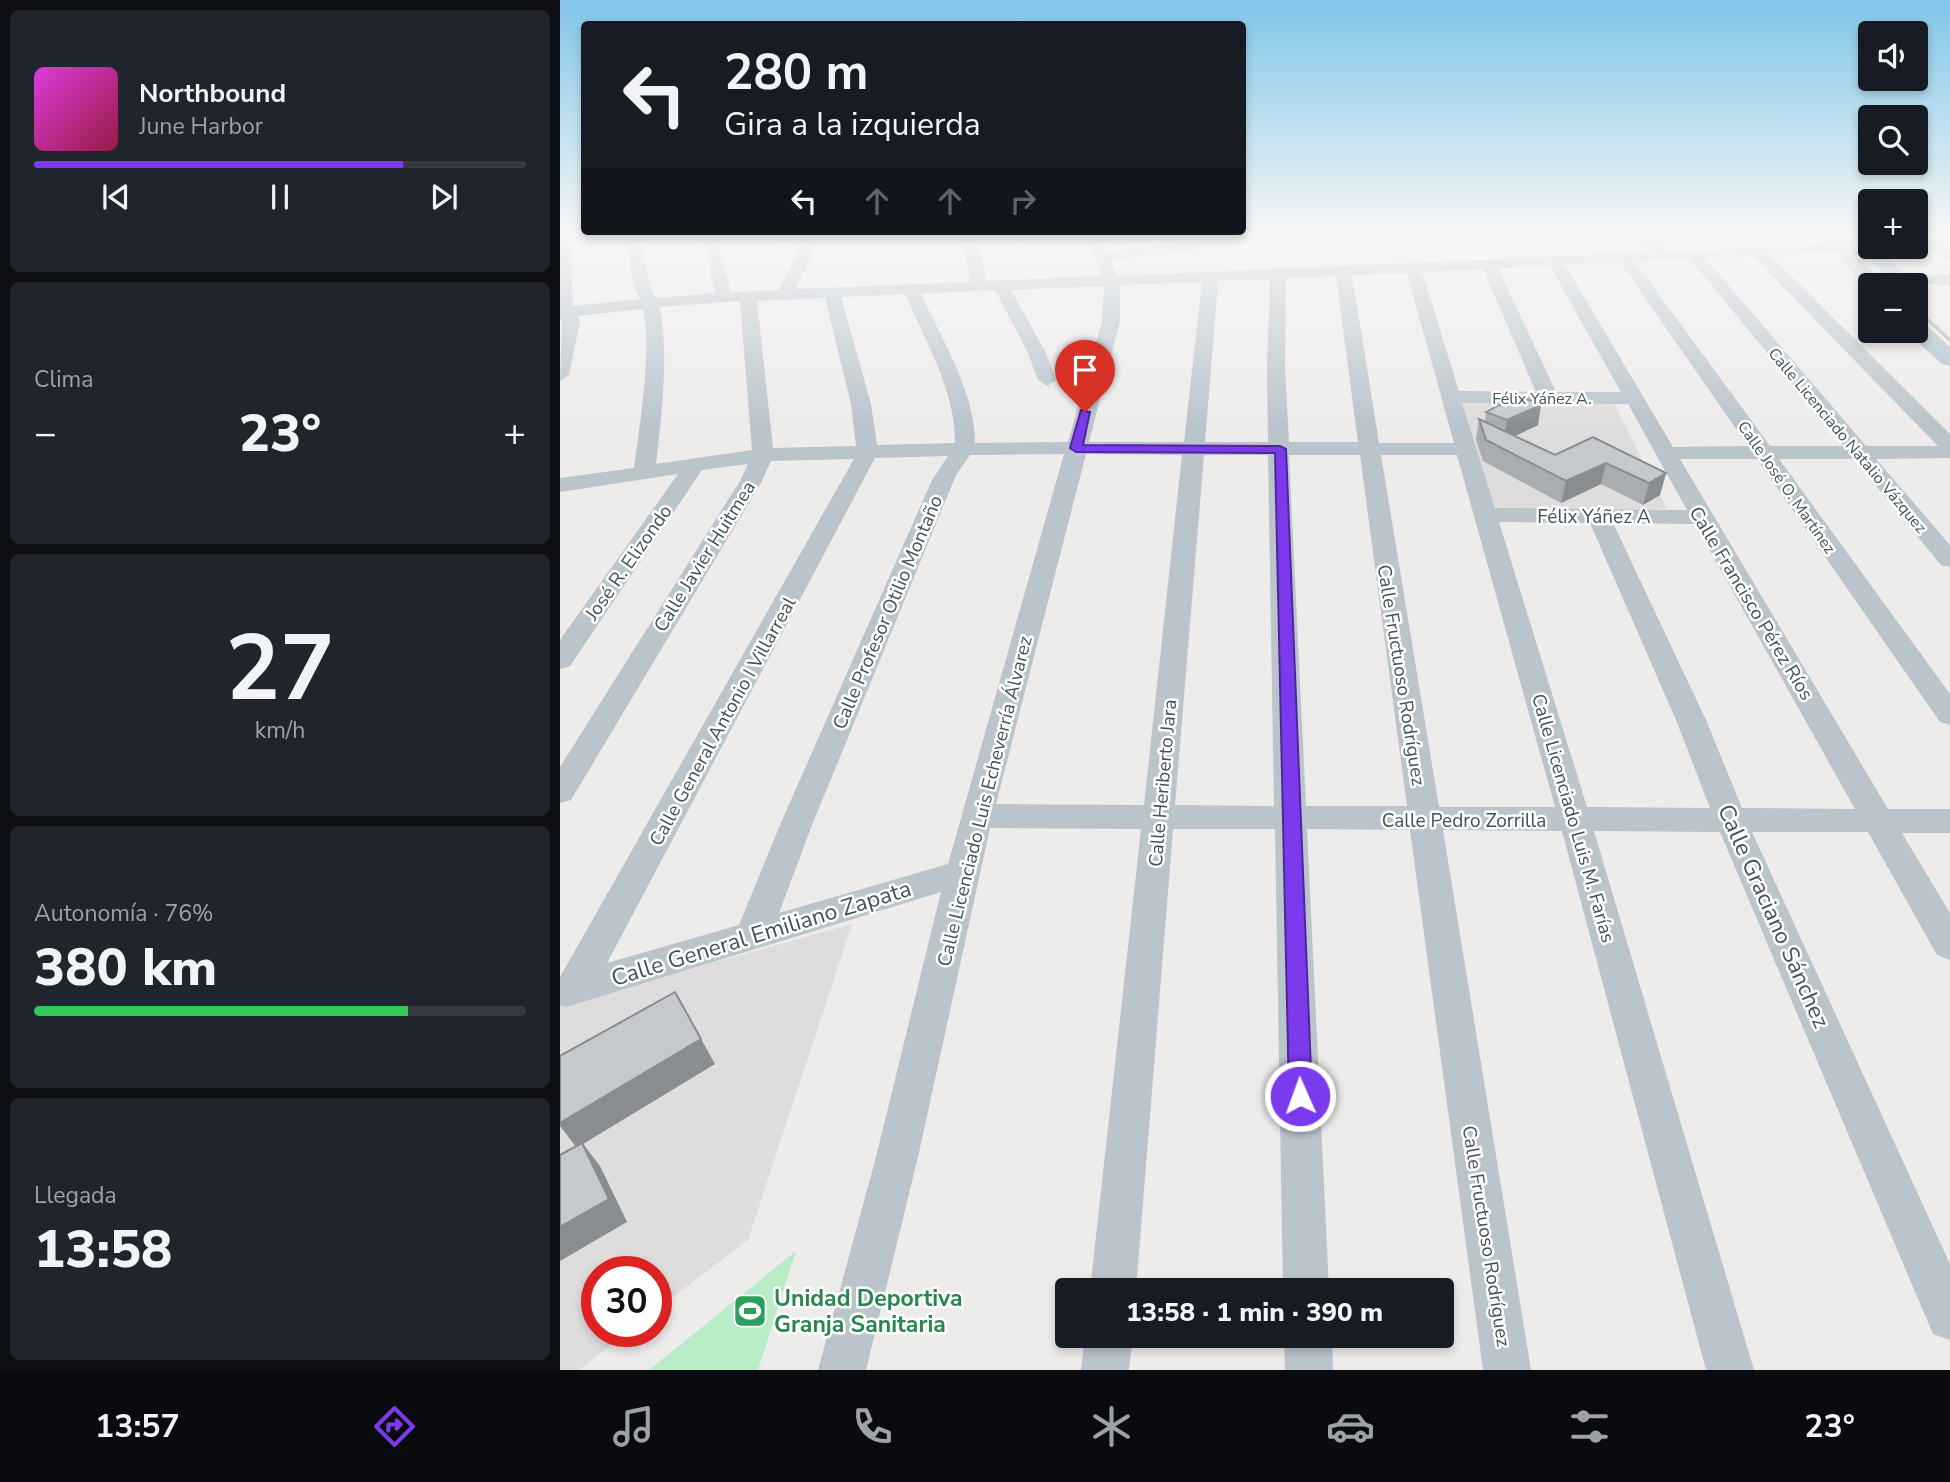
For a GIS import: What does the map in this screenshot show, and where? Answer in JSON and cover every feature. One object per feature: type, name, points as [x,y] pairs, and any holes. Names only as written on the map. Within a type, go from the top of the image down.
[{"type":"main road","points":[[1928,339],[1950,359]]},
{"type":"street","points":[[644,472],[655,324],[648,298]]},
{"type":"street","points":[[564,312],[712,298]]},
{"type":"street","points":[[748,298],[762,456]]},
{"type":"street","points":[[833,298],[860,406],[868,451]]},
{"type":"street","points":[[915,298],[962,416],[966,429],[962,449]]},
{"type":"street","points":[[1007,298],[1036,351],[1047,380]]},
{"type":"street","name":"Calle Licenciado Luis Echeverría Álvarez","points":[[842,1370],[897,1157],[962,873],[1111,321],[1108,298]]},
{"type":"street","name":"Calle Heriberto Jara","points":[[1114,1278],[1194,449],[1221,298]]},
{"type":"street","points":[[1277,298],[1276,368],[1306,1278]]},
{"type":"street","name":"Calle Fructuoso Rodríguez","points":[[1347,298],[1507,1370]]},
{"type":"street","name":"Calle Licenciado Luis M. Farías","points":[[1422,298],[1575,821],[1730,1370]]},
{"type":"street","points":[[1503,298],[1549,398]]},
{"type":"street","name":"Calle Francisco Pérez Ríos","points":[[1576,298],[1700,517],[1950,945]]},
{"type":"street","name":"Calle José O. Martínez","points":[[1653,298],[1950,715]]},
{"type":"street","name":"Calle Licenciado Natalio Vázquez","points":[[1729,298],[1950,560]]},
{"type":"street","points":[[1808,298],[1950,446]]},
{"type":"street","points":[[560,375],[571,321],[564,312]]},
{"type":"street","name":"Félix Yáñez A.","points":[[1451,397],[1634,398]]},
{"type":"street","points":[[560,507],[571,484],[762,456],[962,449],[1464,449]]},
{"type":"street","name":"Calle Profesor Otilio Montaño","points":[[753,934],[796,825],[943,480],[962,449]]},
{"type":"street","name":"Calle General Antonio I Villarreal","points":[[567,991],[657,841],[868,451]]},
{"type":"street","points":[[1664,453],[1950,452]]},
{"type":"street","name":"Calle Javier Huitmea","points":[[560,792],[570,758],[751,481],[762,456]]},
{"type":"street","name":"José R. Elizondo","points":[[560,660],[696,464]]},
{"type":"street","name":"Félix Yáñez A","points":[[1486,516],[1700,517]]},
{"type":"street","name":"Calle Graciano Sánchez","points":[[1598,516],[1690,720],[1731,820],[1950,1317]]},
{"type":"street","name":"Calle Pedro Zorrilla","points":[[977,816],[1950,821]]},
{"type":"street","name":"Calle General Emiliano Zapata","points":[[567,991],[962,873]]},
{"type":"street","points":[[1105,1370],[1108,1348]]},
{"type":"street","points":[[1308,1348],[1309,1370]]},
{"type":"shaded area","points":[[1456,401],[1613,401],[1667,509],[1492,509]]},
{"type":"shaded area","points":[[852,924],[748,1240],[672,1298],[672,1256],[581,1256],[581,1347],[609,1347],[579,1370],[560,1370],[560,1005]]},
{"type":"green space","name":"Unidad Deportiva Granja Sanitaria","points":[[796,1251],[758,1370],[649,1370]]},
{"type":"building","points":[[1518,395],[1541,405],[1507,420],[1486,412]]},
{"type":"building","points":[[1479,419],[1555,455],[1593,437],[1666,473],[1649,483],[1606,463],[1566,481],[1486,440]]},
{"type":"building","points":[[675,992],[701,1039],[560,1123],[560,1056]]},
{"type":"building","points":[[582,1143],[609,1199],[560,1227],[560,1155]]},
{"type":"railway","points":[[1928,320],[1950,340]]},
{"type":"place","name":"Unidad Deportiva Granja Sanitaria","points":[[750,1311]]},
{"type":"route","points":[[1085,412],[1076,448],[1280,449],[1300,1096]]}]
